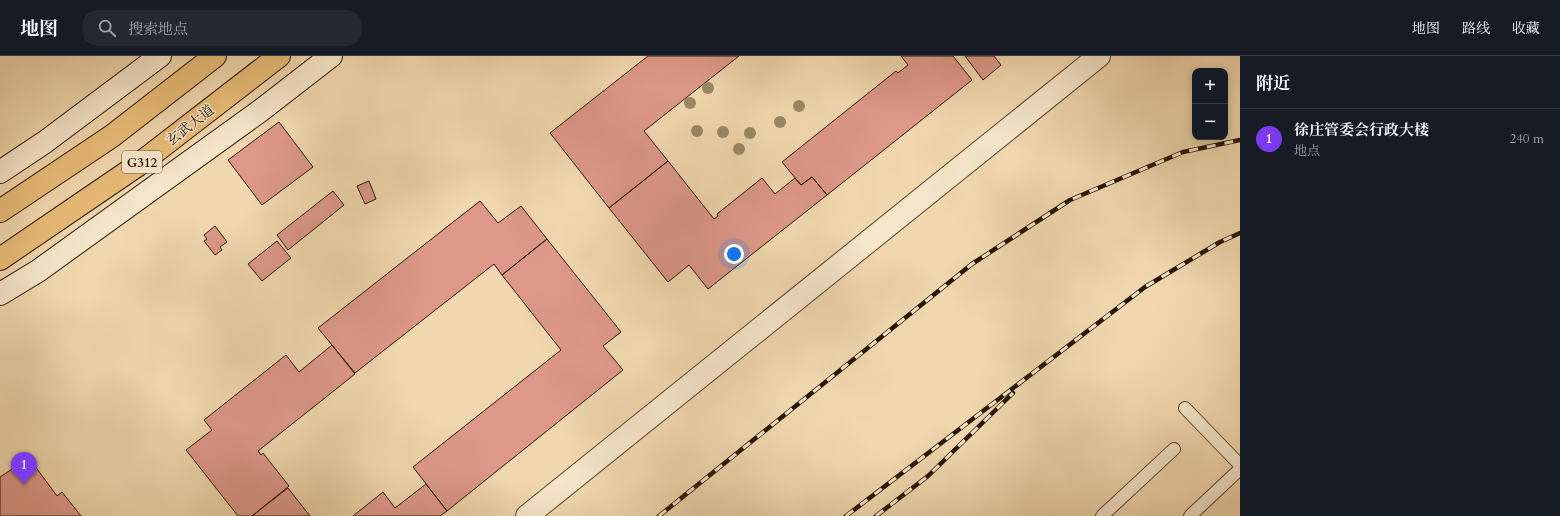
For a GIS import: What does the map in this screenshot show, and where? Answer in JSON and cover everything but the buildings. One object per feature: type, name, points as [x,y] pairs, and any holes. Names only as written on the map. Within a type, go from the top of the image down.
[{"type":"highway","name":"G312","points":[[0,211],[112,136],[215,56]]},
{"type":"highway","name":"玄武大道","points":[[0,259],[138,165],[279,56]]},
{"type":"street","points":[[0,172],[45,142],[160,56]]},
{"type":"street","points":[[0,294],[38,271],[260,111],[331,56]]},
{"type":"street","points":[[527,516],[1099,56]]},
{"type":"lane","points":[[1185,408],[1240,465]]},
{"type":"lane","points":[[1102,516],[1174,449]]},
{"type":"lane","points":[[1190,516],[1240,469]]},
{"type":"railway","points":[[659,516],[972,264],[1070,200],[1183,152],[1240,140]]},
{"type":"railway","points":[[846,516],[1145,287],[1220,242],[1240,233]]},
{"type":"railway","points":[[876,516],[928,476],[1013,393]]},
{"type":"place","name":"徐庄管委会行政大楼","points":[[24,485]]}]
